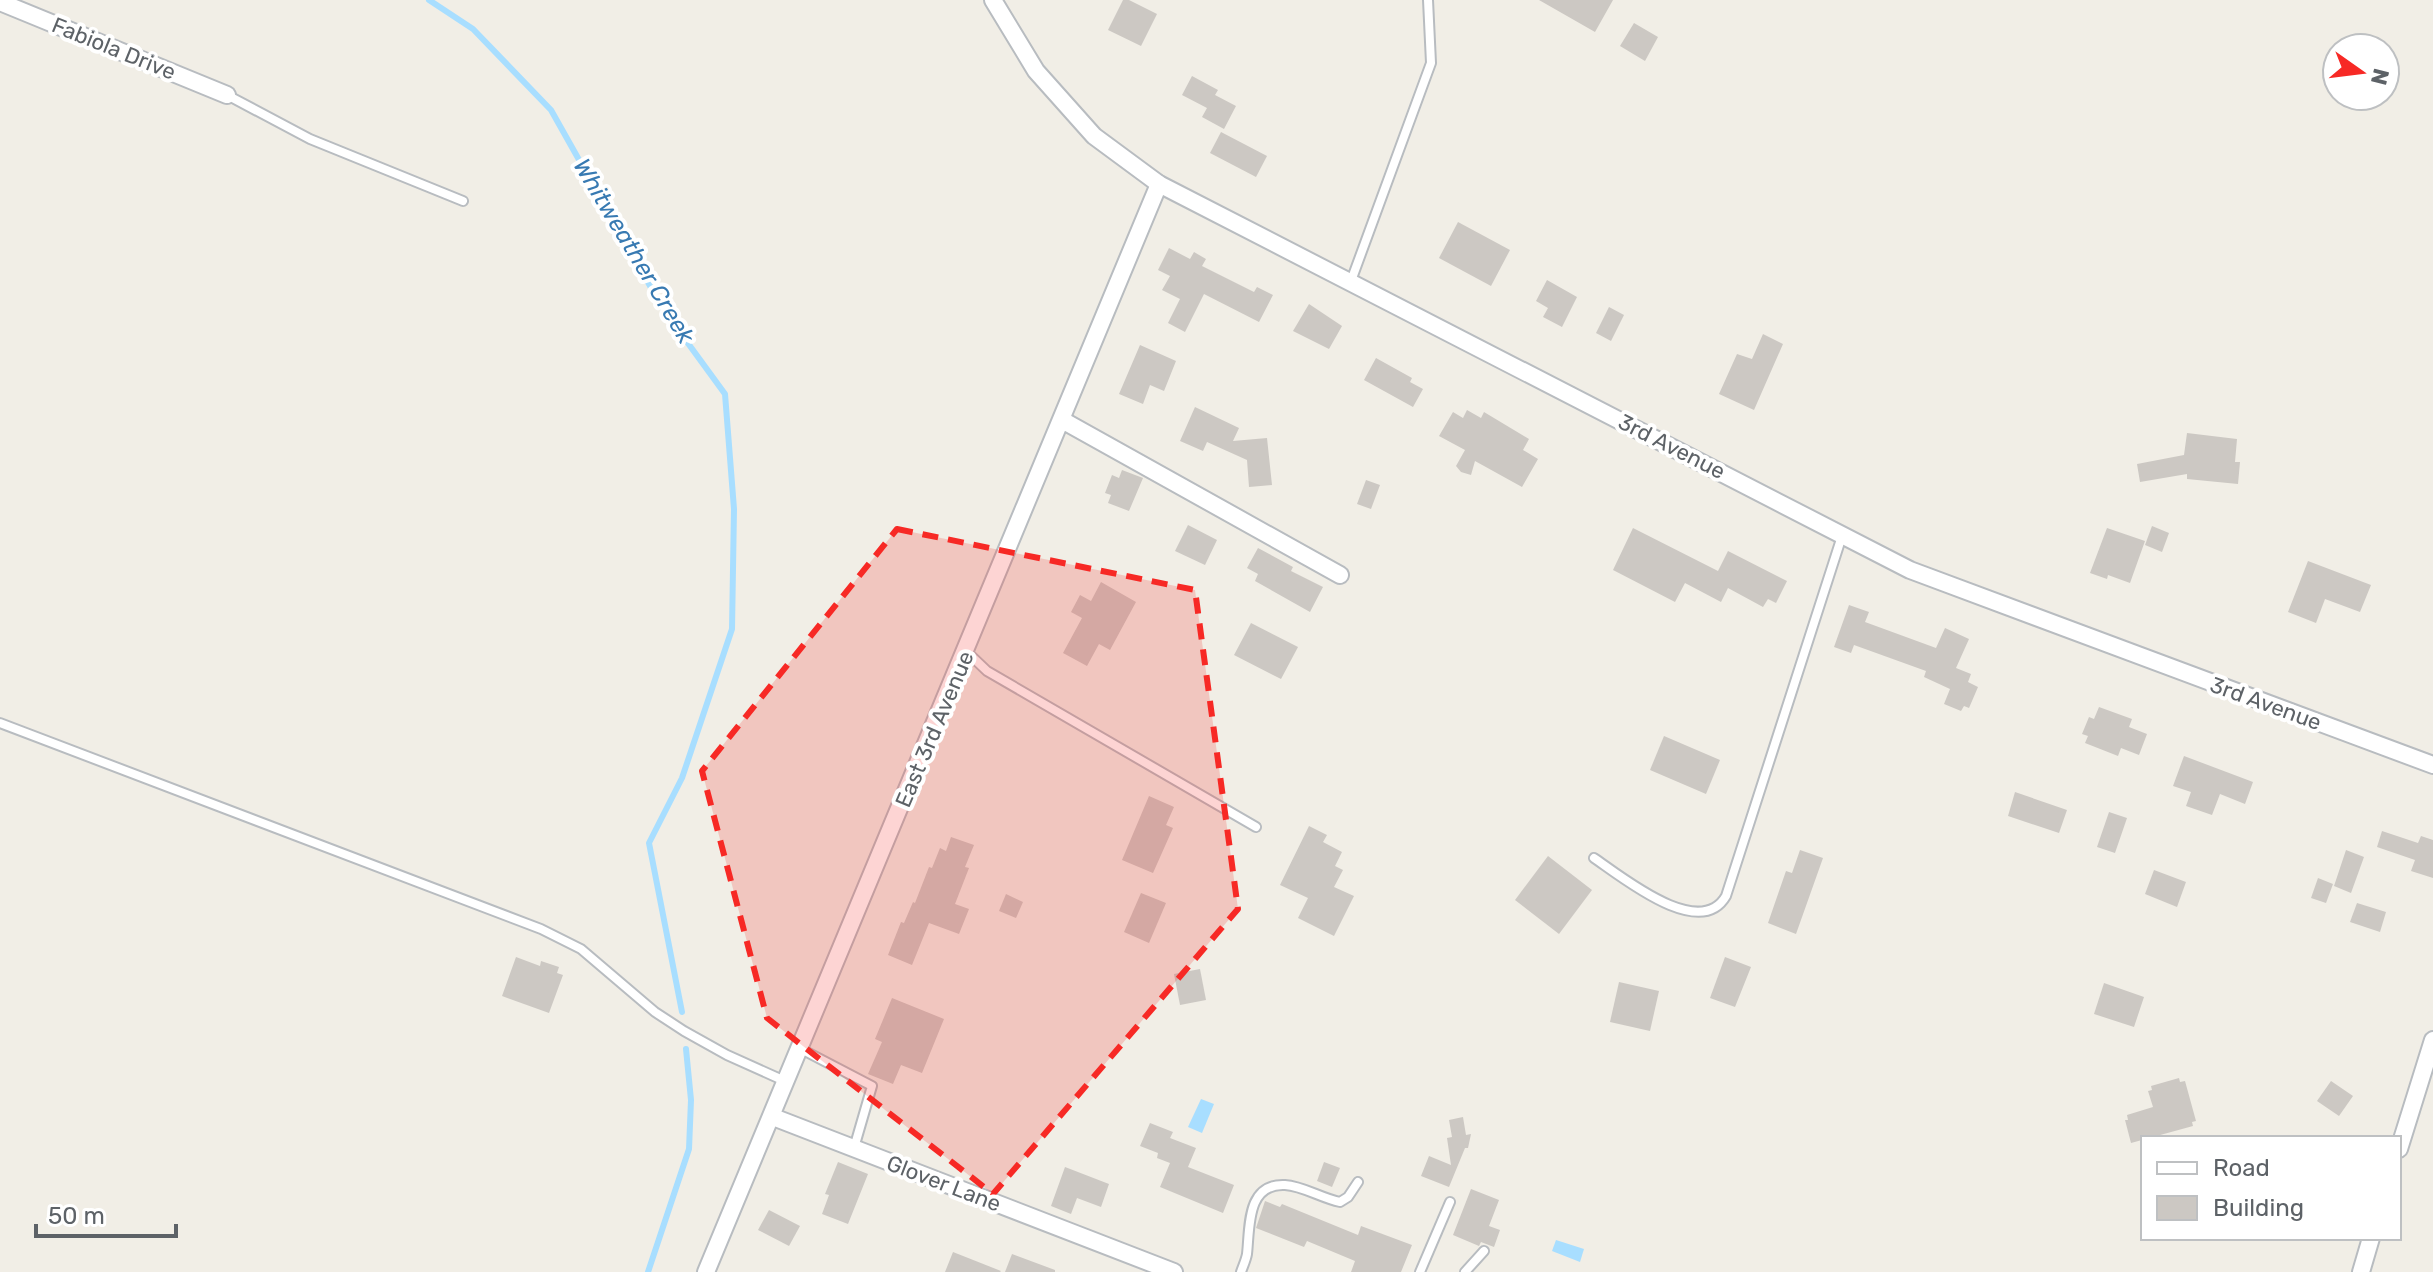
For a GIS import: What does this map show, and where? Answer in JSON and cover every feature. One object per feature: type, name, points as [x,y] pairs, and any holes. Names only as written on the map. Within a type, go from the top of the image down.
[{"type":"street","name":"3rd Avenue","points":[[993,0],[1036,71],[1084,125],[1094,136],[1159,184],[1910,570],[2433,765]]},
{"type":"street","name":"Fabiola Drive","points":[[0,2],[227,95]]},
{"type":"street","name":"East 3rd Avenue","points":[[706,1272],[1159,184]]},
{"type":"street","points":[[1062,420],[1340,575]]},
{"type":"street","points":[[2401,1143],[2433,1040]]},
{"type":"street","name":"Glover Lane","points":[[773,1117],[1174,1272]]},
{"type":"street","points":[[2361,1272],[2370,1240]]},
{"type":"lane","points":[[1351,281],[1431,63],[1428,0]]},
{"type":"lane","points":[[227,95],[310,139],[463,201]]},
{"type":"lane","points":[[1594,858],[1667,905],[1702,912],[1712,911],[1720,905],[1726,896],[1842,535]]},
{"type":"lane","points":[[966,651],[987,671],[1256,827]]},
{"type":"lane","points":[[0,723],[464,897],[541,929],[581,949],[655,1012],[684,1031],[727,1055],[787,1082]]},
{"type":"lane","points":[[801,1049],[872,1086],[854,1148]]},
{"type":"lane","points":[[1241,1272],[1247,1255],[1250,1215],[1258,1196],[1268,1188],[1283,1185],[1340,1202],[1348,1197],[1358,1182]]},
{"type":"lane","points":[[1420,1272],[1450,1202]]},
{"type":"lane","points":[[1465,1272],[1484,1251]]},
{"type":"highlighted area","points":[[897,529],[1195,590],[1238,909],[993,1194],[767,1018],[702,771]]},
{"type":"water","points":[[1201,1099],[1214,1104],[1202,1133],[1188,1127]]},
{"type":"water","points":[[1556,1240],[1584,1249],[1580,1262],[1552,1251]]},
{"type":"building","points":[[1123,0],[1157,14],[1141,46],[1108,30]]},
{"type":"building","points":[[1539,0],[1613,0],[1595,32]]},
{"type":"building","points":[[1634,23],[1658,37],[1645,61],[1620,46]]},
{"type":"building","points":[[1192,76],[1218,90],[1215,95],[1236,106],[1224,129],[1202,117],[1207,108],[1182,95]]},
{"type":"building","points":[[1221,132],[1267,156],[1256,177],[1210,153]]},
{"type":"building","points":[[1458,222],[1510,250],[1491,286],[1439,258]]},
{"type":"building","points":[[1169,248],[1190,259],[1194,252],[1206,259],[1202,266],[1254,292],[1257,287],[1273,295],[1259,322],[1204,294],[1185,332],[1168,323],[1180,299],[1162,290],[1170,276],[1158,270]]},
{"type":"building","points":[[1547,280],[1577,297],[1562,327],[1543,317],[1548,308],[1536,301]]},
{"type":"building","points":[[1309,304],[1342,326],[1329,349],[1293,331]]},
{"type":"building","points":[[1609,307],[1624,315],[1611,341],[1596,333]]},
{"type":"building","points":[[1763,334],[1783,344],[1754,410],[1719,394],[1737,354],[1752,359]]},
{"type":"building","points":[[1140,345],[1176,361],[1164,391],[1150,385],[1143,404],[1119,394]]},
{"type":"building","points":[[1376,358],[1412,378],[1410,382],[1423,389],[1413,407],[1364,380]]},
{"type":"building","points":[[1195,407],[1239,428],[1233,441],[1267,438],[1272,485],[1249,487],[1247,460],[1207,442],[1203,451],[1180,441]]},
{"type":"building","points":[[1467,410],[1481,418],[1484,412],[1529,439],[1523,450],[1538,459],[1522,487],[1475,461],[1471,475],[1461,472],[1456,466],[1465,450],[1439,436],[1453,412],[1463,418]]},
{"type":"building","points":[[2187,433],[2237,439],[2235,462],[2240,462],[2238,484],[2187,479],[2187,474],[2140,482],[2137,464],[2184,455]]},
{"type":"building","points":[[1122,470],[1143,478],[1129,511],[1108,503],[1111,495],[1105,493],[1112,475],[1119,478]]},
{"type":"building","points":[[1366,480],[1380,485],[1371,509],[1357,504]]},
{"type":"building","points":[[1188,525],[1217,540],[1205,565],[1175,551]]},
{"type":"building","points":[[2152,526],[2169,533],[2162,552],[2145,545]]},
{"type":"building","points":[[1633,528],[1718,571],[1728,551],[1787,581],[1776,603],[1768,599],[1763,607],[1728,588],[1721,602],[1685,583],[1675,602],[1613,570]]},
{"type":"building","points":[[2107,528],[2145,541],[2130,583],[2108,575],[2107,579],[2090,573]]},
{"type":"building","points":[[1258,548],[1293,567],[1291,571],[1323,587],[1310,612],[1255,581],[1258,574],[1247,568]]},
{"type":"building","points":[[2308,561],[2371,585],[2360,612],[2325,599],[2316,623],[2288,612]]},
{"type":"building","points":[[1101,582],[1136,602],[1110,650],[1099,644],[1087,666],[1063,653],[1082,618],[1071,612],[1080,595],[1091,601]]},
{"type":"building","points":[[1849,605],[1869,612],[1865,622],[1936,648],[1945,628],[1969,639],[1956,668],[1971,674],[1968,682],[1978,687],[1969,708],[1964,706],[1961,711],[1944,704],[1950,689],[1924,677],[1926,671],[1854,645],[1851,653],[1834,647]]},
{"type":"building","points":[[1251,623],[1298,647],[1281,679],[1234,655]]},
{"type":"building","points":[[2099,707],[2132,719],[2129,727],[2147,734],[2139,755],[2121,748],[2118,756],[2085,743],[2088,736],[2082,734],[2089,717],[2094,719]]},
{"type":"building","points":[[1664,736],[1720,760],[1706,794],[1650,770]]},
{"type":"building","points":[[2184,756],[2253,782],[2245,804],[2220,794],[2212,815],[2186,806],[2191,792],[2173,786]]},
{"type":"building","points":[[2015,792],[2067,810],[2059,833],[2008,816]]},
{"type":"building","points":[[1149,796],[1174,807],[1166,825],[1173,828],[1153,873],[1122,860]]},
{"type":"building","points":[[2109,812],[2127,818],[2115,853],[2097,847]]},
{"type":"building","points":[[1309,826],[1327,835],[1323,842],[1342,852],[1335,866],[1343,870],[1334,887],[1354,896],[1334,936],[1298,918],[1308,898],[1280,885]]},
{"type":"building","points":[[2382,831],[2418,843],[2421,836],[2433,840],[2433,878],[2411,871],[2415,860],[2377,847]]},
{"type":"building","points":[[951,837],[974,845],[955,904],[969,909],[959,934],[929,923],[912,965],[888,955],[901,922],[904,923],[915,903],[929,867],[932,868],[940,848],[946,851]]},
{"type":"building","points":[[1800,850],[1823,858],[1796,934],[1768,923],[1786,871],[1792,873]]},
{"type":"building","points":[[2346,850],[2364,857],[2351,893],[2334,886]]},
{"type":"building","points":[[1548,856],[1592,890],[1559,934],[1515,900]]},
{"type":"building","points":[[2154,870],[2186,882],[2177,907],[2145,894]]},
{"type":"building","points":[[2318,878],[2333,884],[2326,903],[2311,898]]},
{"type":"building","points":[[1141,893],[1166,903],[1149,943],[1124,932]]},
{"type":"building","points":[[1006,894],[1023,902],[1016,918],[999,911]]},
{"type":"building","points":[[2357,903],[2386,912],[2380,932],[2350,922]]},
{"type":"building","points":[[516,957],[540,966],[541,961],[559,967],[557,973],[563,975],[549,1013],[502,996]]},
{"type":"building","points":[[1725,957],[1751,967],[1735,1007],[1710,998]]},
{"type":"building","points":[[1200,969],[1206,1000],[1180,1005],[1174,974]]},
{"type":"building","points":[[1619,982],[1659,991],[1650,1031],[1610,1022]]},
{"type":"building","points":[[2104,983],[2144,997],[2134,1027],[2094,1014]]},
{"type":"building","points":[[892,998],[944,1019],[922,1073],[901,1065],[893,1084],[868,1074],[882,1042],[875,1039]]},
{"type":"building","points":[[2179,1078],[2180,1082],[2185,1081],[2196,1121],[2192,1122],[2193,1126],[2157,1136],[2141,1136],[2141,1140],[2131,1143],[2125,1120],[2128,1120],[2127,1115],[2153,1107],[2148,1091],[2152,1090],[2151,1086]]},
{"type":"building","points":[[2331,1081],[2353,1096],[2339,1116],[2317,1101]]},
{"type":"building","points":[[1463,1117],[1466,1135],[1471,1134],[1468,1148],[1465,1148],[1449,1187],[1421,1176],[1429,1156],[1451,1165],[1447,1138],[1452,1137],[1449,1120]]},
{"type":"building","points":[[1150,1123],[1173,1132],[1170,1138],[1196,1148],[1188,1167],[1234,1185],[1223,1213],[1160,1187],[1170,1163],[1157,1158],[1158,1153],[1140,1146]]},
{"type":"building","points":[[838,1162],[868,1174],[848,1224],[822,1214],[829,1195],[825,1194]]},
{"type":"building","points":[[1324,1162],[1340,1168],[1332,1187],[1317,1181]]},
{"type":"building","points":[[1065,1167],[1109,1184],[1101,1207],[1077,1198],[1071,1214],[1051,1206]]},
{"type":"building","points":[[1471,1189],[1499,1200],[1489,1226],[1500,1230],[1494,1247],[1481,1242],[1479,1246],[1453,1235]]},
{"type":"building","points":[[1265,1201],[1280,1207],[1282,1204],[1358,1235],[1361,1226],[1412,1245],[1401,1272],[1351,1272],[1355,1261],[1307,1241],[1304,1247],[1256,1228]]},
{"type":"building","points":[[769,1210],[800,1226],[789,1246],[758,1230]]},
{"type":"building","points":[[953,1252],[1001,1271],[945,1272]]},
{"type":"building","points":[[1012,1254],[1055,1270],[1055,1272],[1005,1272]]},
{"type":"waterway","name":"Whitweather Creek","points":[[429,0],[473,29],[551,110],[663,309],[725,394],[734,509],[732,629],[682,778],[649,843],[682,1012]]},
{"type":"waterway","points":[[648,1272],[689,1149],[691,1100],[686,1049]]}]
